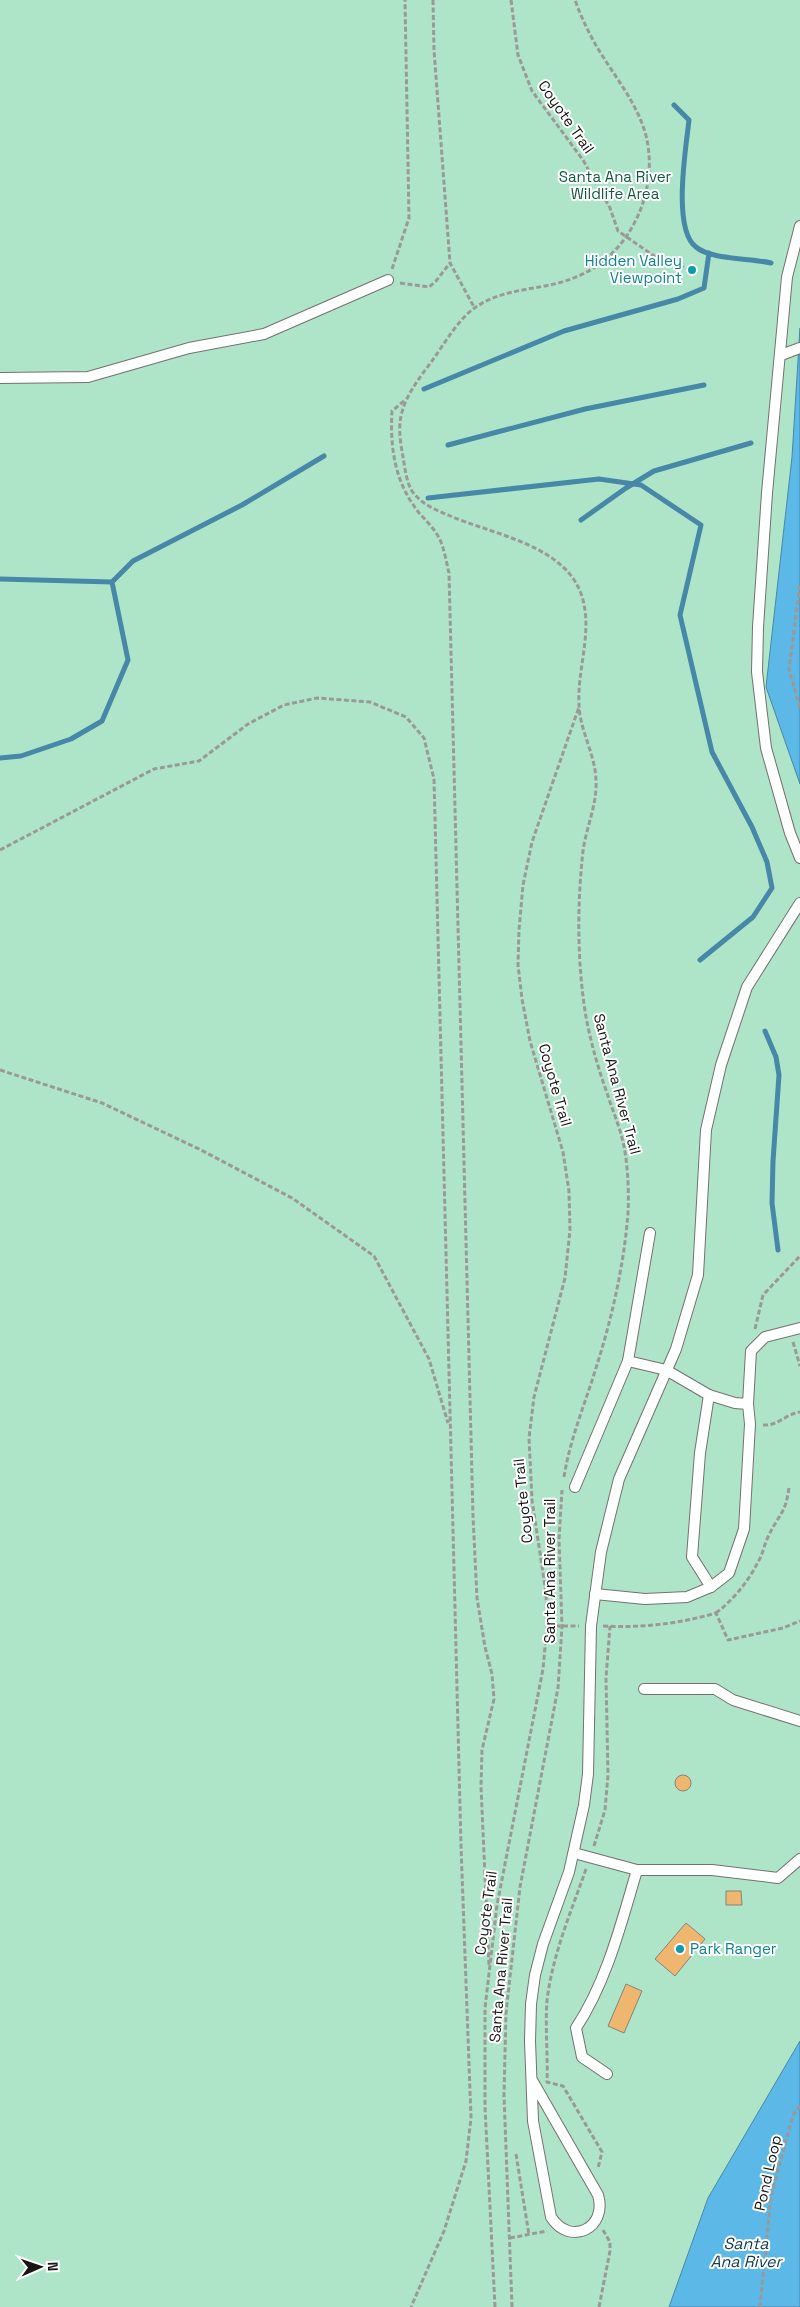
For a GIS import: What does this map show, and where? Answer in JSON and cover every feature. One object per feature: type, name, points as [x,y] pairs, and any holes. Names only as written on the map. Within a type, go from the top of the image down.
[{"type":"lane","points":[[800,226],[787,277],[767,493],[758,627],[757,672],[766,748],[790,834],[800,858]]},
{"type":"lane","points":[[0,378],[88,377],[189,348],[264,334],[388,280]]},
{"type":"lane","points":[[781,355],[800,348]]},
{"type":"lane","points":[[532,2080],[598,2195],[600,2212],[595,2222],[586,2230],[568,2232],[560,2228],[551,2217],[533,2121],[532,2080],[531,2013],[535,1975],[543,1944],[570,1872],[584,1804],[588,1774],[591,1626],[601,1552],[619,1479],[676,1350],[698,1275],[706,1130],[721,1065],[747,988],[800,903]]},
{"type":"lane","points":[[575,1487],[628,1361],[650,1233]]},
{"type":"lane","points":[[595,1594],[645,1599],[686,1597],[711,1586],[729,1573],[744,1529],[750,1424],[748,1404],[751,1350],[765,1337],[795,1329]]},
{"type":"lane","points":[[628,1361],[666,1370],[709,1395],[735,1403],[748,1404]]},
{"type":"lane","points":[[709,1395],[700,1453],[692,1557],[711,1586]]},
{"type":"lane","points":[[644,1689],[715,1689],[733,1700],[800,1721]]},
{"type":"lane","points":[[574,1853],[637,1870],[712,1870],[778,1878],[800,1859]]},
{"type":"lane","points":[[607,2074],[582,2057],[576,2028],[589,2009],[614,1947],[637,1870]]},
{"type":"path","points":[[404,0],[409,218],[388,280],[429,287],[450,264]]},
{"type":"path","points":[[433,0],[435,60],[450,264],[474,308]]},
{"type":"path","name":"Coyote Trail","points":[[511,0],[518,55],[532,91],[583,160],[610,208],[618,231],[626,237]]},
{"type":"path","points":[[489,1975],[481,1787],[482,1750],[494,1699],[492,1674],[485,1647],[477,1598],[473,1516],[449,573],[439,537],[414,507],[401,484],[391,438],[392,411],[405,401],[456,329],[474,308],[501,294],[578,277],[597,266],[626,237],[637,220],[649,180],[648,142],[636,109],[594,42],[575,0]]},
{"type":"path","points":[[626,237],[657,258],[688,270]]},
{"type":"path","points":[[405,401],[400,423],[402,452],[406,476],[412,490],[419,499],[450,516],[548,554],[569,572],[575,581],[584,601],[585,614],[579,707]]},
{"type":"path","points":[[800,585],[788,669],[800,708]]},
{"type":"path","points":[[0,850],[154,770],[199,760],[248,724],[284,705],[317,698],[370,702],[406,717],[424,738],[434,779],[461,1846],[471,2118],[466,2160],[444,2231],[411,2307]]},
{"type":"path","name":"Coyote Trail","points":[[495,2307],[485,2107],[485,2008],[497,1905],[543,1669],[547,1626],[546,1593],[532,1500],[529,1438],[534,1397],[565,1278],[570,1230],[570,1191],[562,1152],[530,1041],[518,965],[519,930],[522,885],[532,842],[579,707]]},
{"type":"path","name":"Santa Ana River Trail","points":[[512,2307],[504,2095],[506,2013],[520,1886],[558,1688],[562,1626],[559,1539],[560,1499],[567,1459],[606,1336],[622,1257],[628,1212],[625,1150],[591,1041],[581,979],[580,940],[584,848],[597,786],[596,772],[579,707]]},
{"type":"path","points":[[0,1070],[102,1103],[201,1150],[292,1198],[374,1256],[429,1359],[450,1428]]},
{"type":"path","points":[[751,1350],[762,1295],[800,1256]]},
{"type":"path","points":[[795,1329],[800,1366]]},
{"type":"path","points":[[750,1424],[772,1426],[792,1413],[800,1412]]},
{"type":"path","points":[[547,1626],[648,1627],[684,1622],[716,1613],[730,1602],[759,1561],[768,1536],[782,1516],[789,1487]]},
{"type":"path","points":[[716,1613],[728,1640],[783,1628],[800,1621]]},
{"type":"path","name":"Pond Loop","points":[[760,2307],[771,2196],[793,2115],[800,2106]]},
{"type":"path","points":[[516,2154],[529,2235]]},
{"type":"path","points":[[595,2222],[604,2230],[610,2242],[610,2251],[599,2307]]},
{"type":"green space","name":"Santa Ana River Wildlife Area","points":[[0,0],[800,0],[800,2307],[0,2307]]},
{"type":"water","points":[[800,328],[800,784],[766,687],[792,457]]},
{"type":"water","name":"Santa Ana River","points":[[800,2041],[800,2307],[669,2307],[708,2198]]},
{"type":"building","points":[[680,1775],[686,1775],[691,1780],[689,1789],[680,1791],[675,1786],[675,1780]]},
{"type":"building","points":[[726,1891],[741,1891],[742,1905],[726,1905]]},
{"type":"building","name":"Park Ranger","points":[[686,1923],[705,1939],[675,1976],[655,1959]]},
{"type":"building","points":[[626,1984],[642,1991],[624,2033],[608,2026]]},
{"type":"waterway","points":[[674,105],[689,120],[682,187],[684,224],[689,238],[696,247],[711,254],[771,263]]},
{"type":"waterway","points":[[424,389],[564,331],[678,299],[704,288],[709,253]]},
{"type":"waterway","points":[[448,445],[585,409],[704,385]]},
{"type":"waterway","points":[[581,520],[654,471],[751,443]]},
{"type":"waterway","points":[[0,579],[112,582],[133,561],[242,505],[324,456]]},
{"type":"waterway","points":[[428,498],[599,479],[641,485],[701,525],[680,615],[712,752],[752,827],[767,862],[772,888],[753,917],[700,960]]},
{"type":"waterway","points":[[0,758],[21,756],[71,739],[102,721],[128,660],[112,582]]},
{"type":"waterway","points":[[765,1031],[776,1057],[779,1075],[772,1203],[778,1250]]},
{"type":"place","name":"Hidden Valley Viewpoint","points":[[692,270]]},
{"type":"place","name":"Park Ranger","points":[[680,1949]]}]
